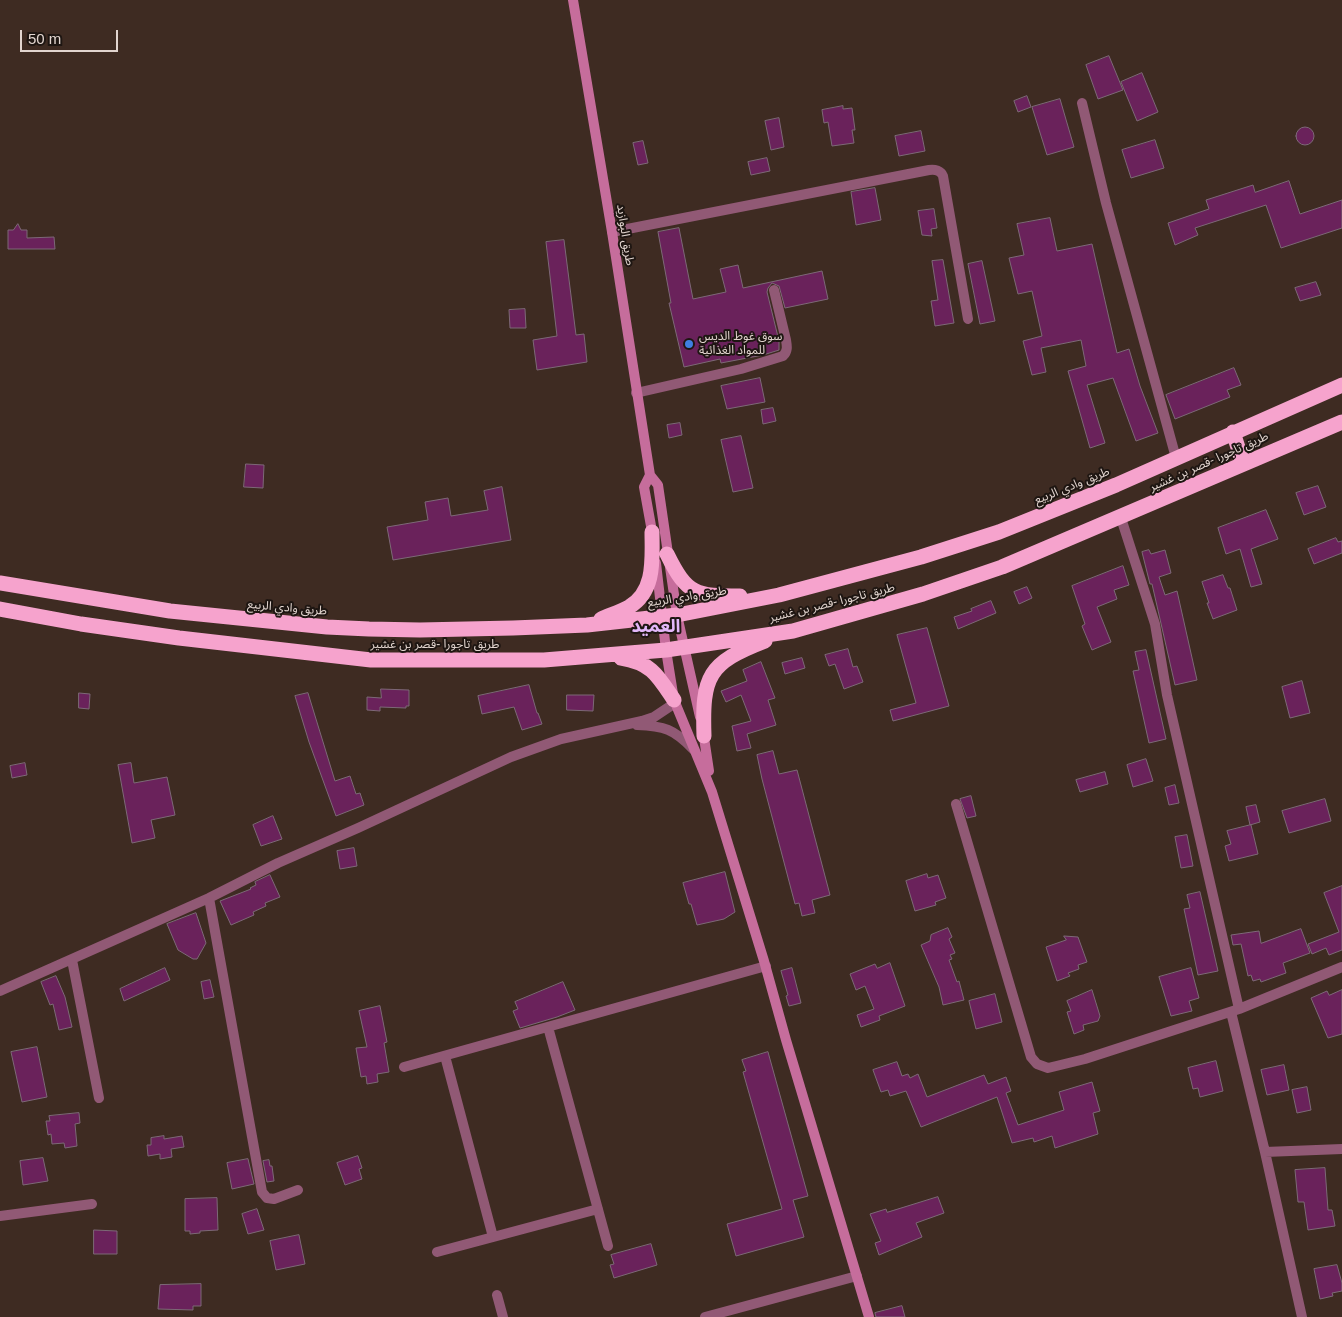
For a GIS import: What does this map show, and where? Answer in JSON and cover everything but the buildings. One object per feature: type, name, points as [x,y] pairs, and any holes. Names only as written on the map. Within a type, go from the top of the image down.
[{"type":"highway","name":"طريق وادي الربيع","points":[[0,583],[170,611],[327,627],[420,630],[513,628],[587,625],[670,616],[780,595],[921,557],[999,532],[1176,458],[1342,385]]},
{"type":"highway","name":"طريق تاجورا -قصر بن غشير","points":[[0,609],[80,624],[179,638],[371,660],[544,660],[683,648],[793,631],[923,594],[1002,567],[1121,518],[1243,463],[1342,422]]},
{"type":"highway","points":[[1234,432],[1243,463]]},
{"type":"highway","points":[[587,625],[630,606],[646,588],[650,577],[652,532]]},
{"type":"highway","points":[[667,554],[681,580],[701,594],[709,596],[780,595]]},
{"type":"highway","points":[[704,736],[703,703],[705,693],[708,683],[719,666],[736,653],[793,631]]},
{"type":"highway","points":[[603,655],[634,660],[650,668],[657,674],[674,702]]},
{"type":"main road","name":"طريق البوازيد","points":[[573,0],[650,475]]},
{"type":"main road","points":[[712,792],[704,736],[692,682],[683,648],[670,616],[652,532],[644,487],[650,475],[658,485],[667,554],[670,616],[666,650],[674,702],[701,762],[712,792],[766,966],[786,1040],[869,1317]]},
{"type":"street","points":[[1082,103],[1106,204],[1176,458]]},
{"type":"street","points":[[612,232],[935,170],[942,173],[943,176],[968,319]]},
{"type":"street","points":[[636,393],[741,369],[783,356],[787,348],[786,340],[774,290]]},
{"type":"street","points":[[1121,518],[1155,624],[1167,695],[1302,1317]]},
{"type":"street","points":[[0,991],[209,898],[278,863],[511,757],[561,739],[654,717],[674,702]]},
{"type":"street","points":[[629,724],[666,728],[682,737],[694,749]]},
{"type":"street","points":[[956,804],[1031,1057],[1037,1064],[1048,1068],[1061,1066],[1235,1010],[1342,967]]},
{"type":"street","points":[[209,898],[262,1192],[267,1198],[274,1199],[298,1190]]},
{"type":"street","points":[[72,960],[99,1098]]},
{"type":"street","points":[[404,1067],[766,966]]},
{"type":"street","points":[[548,1027],[608,1246]]},
{"type":"street","points":[[445,1056],[493,1237]]},
{"type":"street","points":[[1265,1152],[1342,1149]]},
{"type":"street","points":[[0,1216],[92,1204]]},
{"type":"street","points":[[437,1252],[598,1209]]},
{"type":"street","points":[[704,1317],[857,1276]]},
{"type":"street","points":[[497,1295],[503,1317]]},
{"type":"place","name":"سوق غوط الديس للمواد الغذائية","points":[[689,344]]},
{"type":"district","name":"العميد","points":[[656,627]]}]
